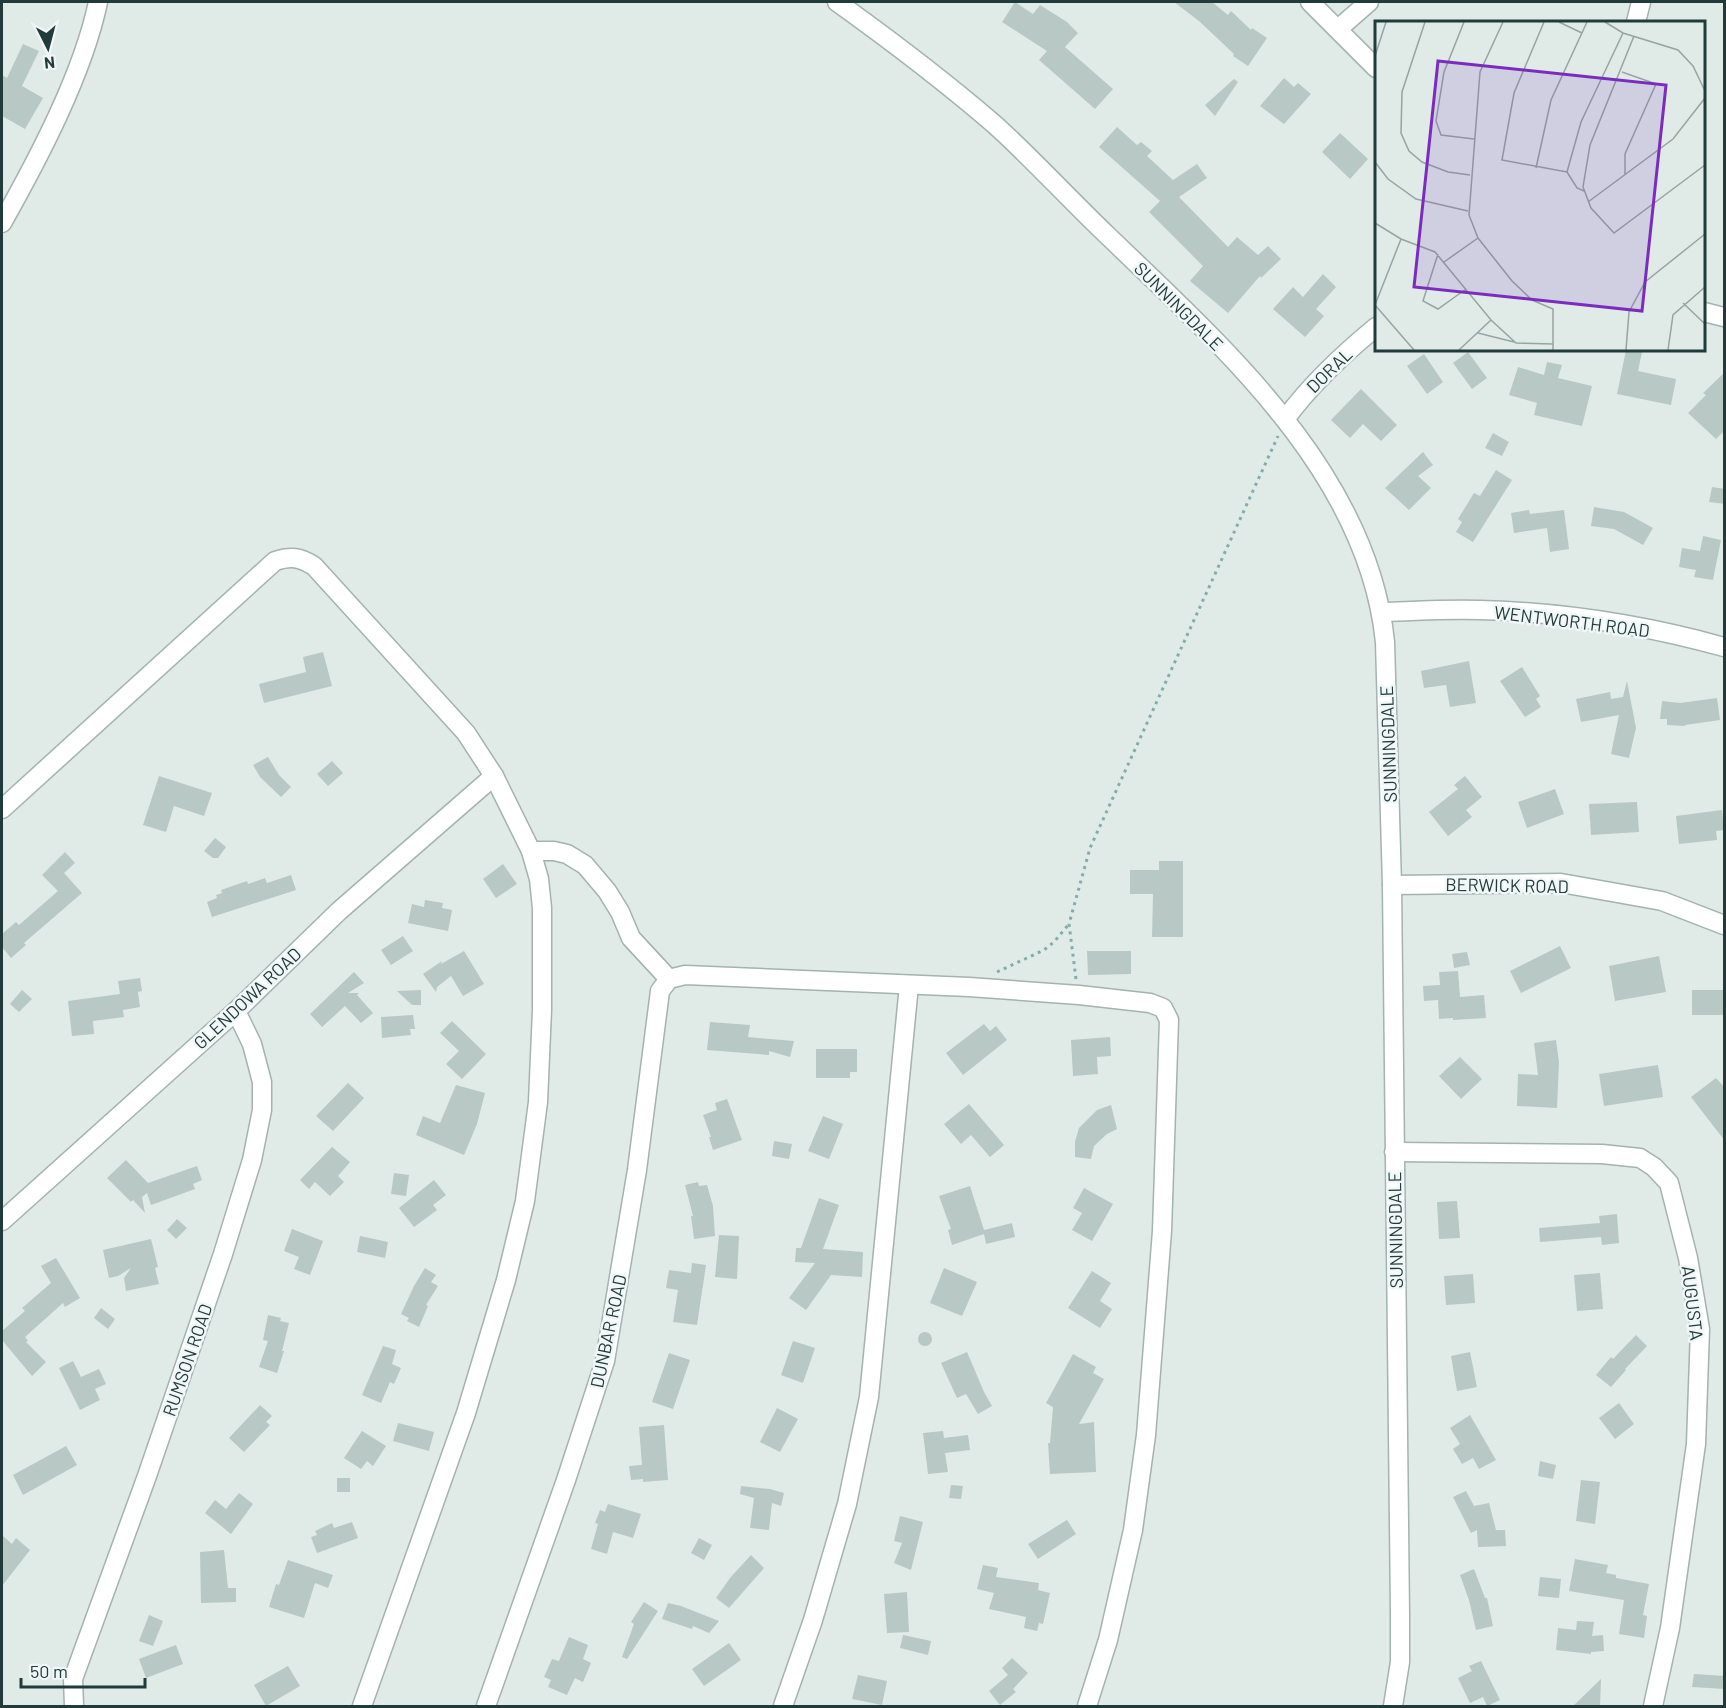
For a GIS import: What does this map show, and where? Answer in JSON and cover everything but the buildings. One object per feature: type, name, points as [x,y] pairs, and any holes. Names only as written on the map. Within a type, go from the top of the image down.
[{"type":"street","points":[[2,221],[38,156],[70,85],[94,20],[98,2]]},
{"type":"street","name":"SUNNINGDALE","points":[[837,2],[894,43],[994,125],[1215,341],[1286,418],[1333,490],[1356,536],[1374,582],[1382,612],[1384,642],[1392,885],[1401,1615],[1400,1662],[1393,1707]]},
{"type":"street","points":[[1310,2],[1375,66]]},
{"type":"street","points":[[1338,29],[1369,2]]},
{"type":"street","points":[[1636,21],[1641,2]]},
{"type":"street","points":[[1705,312],[1725,317]]},
{"type":"street","name":"DORAL","points":[[1286,418],[1306,391],[1331,365],[1375,329]]},
{"type":"street","points":[[2,809],[275,561],[295,557],[314,566],[466,733],[494,776],[531,851],[539,879],[542,908],[542,1010],[538,1102],[525,1201],[506,1280],[466,1413],[362,1707]]},
{"type":"street","name":"WENTWORTH ROAD","points":[[1382,612],[1478,610],[1549,614],[1628,625],[1725,647]]},
{"type":"street","name":"GLENDOWA ROAD","points":[[2,1221],[236,1011],[339,911],[494,776]]},
{"type":"street","points":[[531,851],[554,851],[567,854],[585,865],[616,905],[631,938],[669,980],[685,975],[909,985],[1079,995],[1150,1003],[1163,1008],[1169,1020],[1162,1231],[1146,1435],[1133,1530],[1108,1641],[1087,1707]]},
{"type":"street","name":"BERWICK ROAD","points":[[1392,885],[1561,884],[1662,901],[1725,925]]},
{"type":"street","name":"DUNBAR ROAD","points":[[486,1707],[566,1480],[605,1361],[637,1170],[660,991],[669,980]]},
{"type":"street","points":[[783,1707],[813,1620],[847,1504],[869,1397],[909,985]]},
{"type":"street","name":"RUMSON ROAD","points":[[74,1707],[73,1680],[147,1476],[223,1254],[252,1160],[262,1110],[262,1082],[252,1044],[236,1011]]},
{"type":"street","name":"AUGUSTA","points":[[1394,1152],[1602,1154],[1640,1158],[1654,1167],[1669,1183],[1688,1258],[1700,1329],[1696,1444],[1670,1628],[1653,1707]]},
{"type":"path","points":[[1079,995],[1069,924],[1090,848],[1286,418]]},
{"type":"path","points":[[996,972],[1044,950],[1069,924]]}]
